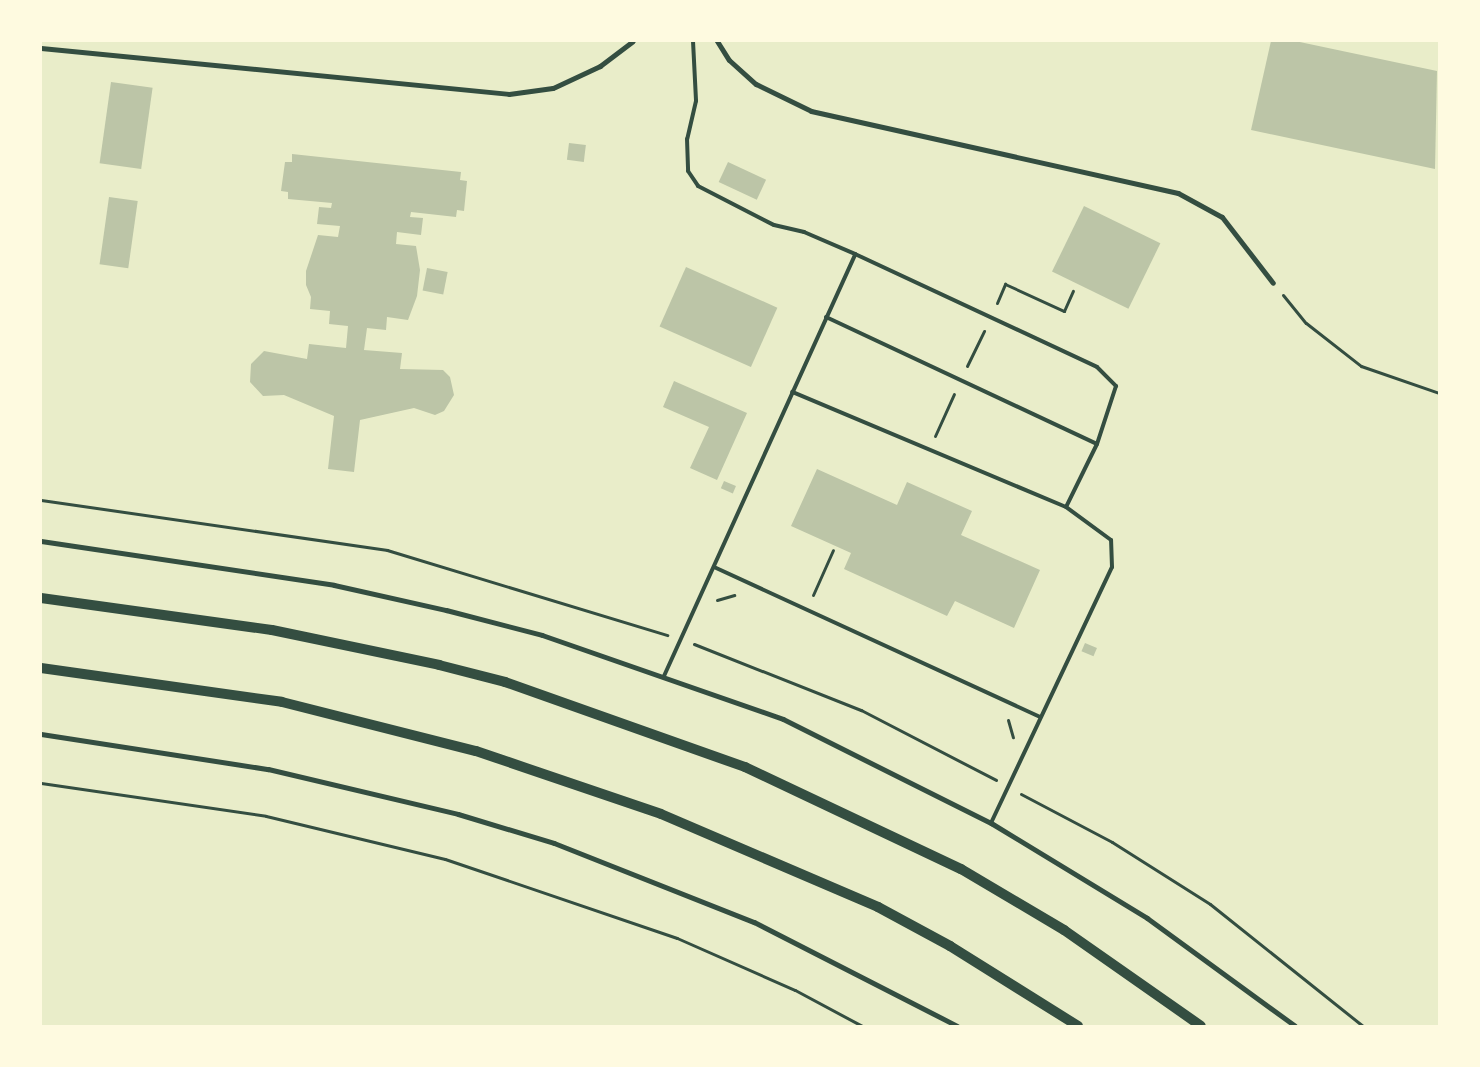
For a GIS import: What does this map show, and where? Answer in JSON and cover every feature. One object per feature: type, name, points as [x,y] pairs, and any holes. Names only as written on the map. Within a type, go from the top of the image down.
[{"type":"main road","points":[[41,598],[272,630],[439,666],[505,682],[745,767],[961,869],[1064,930],[1202,1026]]},
{"type":"main road","points":[[41,668],[171,683],[282,702],[476,751],[661,814],[878,907],[950,946],[1078,1026]]},
{"type":"street","points":[[41,48],[509,94],[552,88],[600,66],[633,41]]},
{"type":"street","points":[[717,41],[728,60],[756,84],[811,112],[1178,193],[1222,217],[1274,283]]},
{"type":"street","points":[[41,541],[118,549],[381,596],[542,635],[664,676],[792,723],[991,823],[1147,918],[1295,1026]]},
{"type":"street","points":[[41,734],[268,769],[458,814],[554,843],[754,922],[957,1026]]},
{"type":"lane","points":[[693,41],[696,101],[687,139],[688,171],[698,186],[774,225],[804,232],[855,254],[1110,376],[1115,396],[1097,444],[1066,507]]},
{"type":"lane","points":[[664,676],[855,254]]},
{"type":"lane","points":[[826,317],[1097,444]]},
{"type":"lane","points":[[792,392],[1066,507],[1111,540],[1112,567],[991,823]]},
{"type":"lane","points":[[714,568],[1040,717]]},
{"type":"path","points":[[1274,283],[1306,323],[1361,366],[1439,393]]},
{"type":"path","points":[[929,450],[1005,284],[1064,311],[1073,291]]},
{"type":"path","points":[[813,595],[833,550]]},
{"type":"path","points":[[712,605],[726,595],[739,595]]},
{"type":"path","points":[[696,644],[700,636]]},
{"type":"path","points":[[1002,715],[1014,733],[1009,748]]},
{"type":"path","points":[[994,779],[998,771]]},
{"type":"path","points":[[41,783],[266,816],[445,859],[677,938],[795,990],[862,1026]]},
{"type":"building","points":[[1271,41],[1295,41],[1437,71],[1435,169],[1251,130]]},
{"type":"building","points":[[111,82],[153,88],[141,169],[100,163]]},
{"type":"building","points":[[569,143],[586,145],[584,162],[567,160]]},
{"type":"building","points":[[292,154],[461,172],[460,180],[467,181],[464,211],[457,210],[456,217],[411,212],[410,217],[423,218],[421,235],[397,232],[396,244],[416,246],[420,270],[417,296],[408,320],[387,317],[386,330],[367,328],[364,350],[402,353],[400,369],[443,370],[450,377],[454,395],[444,411],[435,415],[414,408],[360,420],[354,472],[328,469],[334,416],[284,395],[263,396],[250,382],[251,364],[264,351],[307,359],[309,344],[346,348],[348,326],[329,324],[330,311],[310,309],[311,297],[306,285],[306,271],[318,235],[338,237],[340,226],[317,224],[319,207],[331,208],[332,203],[288,199],[288,192],[281,191],[285,162],[292,162]]},
{"type":"building","points":[[728,162],[766,180],[757,200],[719,182]]},
{"type":"building","points":[[109,197],[138,201],[128,268],[100,264]]},
{"type":"building","points":[[1084,206],[1160,243],[1128,309],[1052,272]]},
{"type":"building","points":[[686,267],[777,308],[751,367],[660,326]]},
{"type":"building","points":[[427,268],[448,272],[443,295],[423,291]]},
{"type":"building","points":[[674,381],[747,413],[717,480],[690,468],[709,427],[663,407]]},
{"type":"building","points":[[817,469],[897,505],[907,482],[972,511],[961,535],[1040,570],[1014,628],[955,601],[947,616],[844,569],[851,553],[791,526]]},
{"type":"building","points":[[724,481],[736,486],[733,493],[721,488]]},
{"type":"building","points":[[1085,643],[1097,648],[1093,656],[1081,651]]}]
